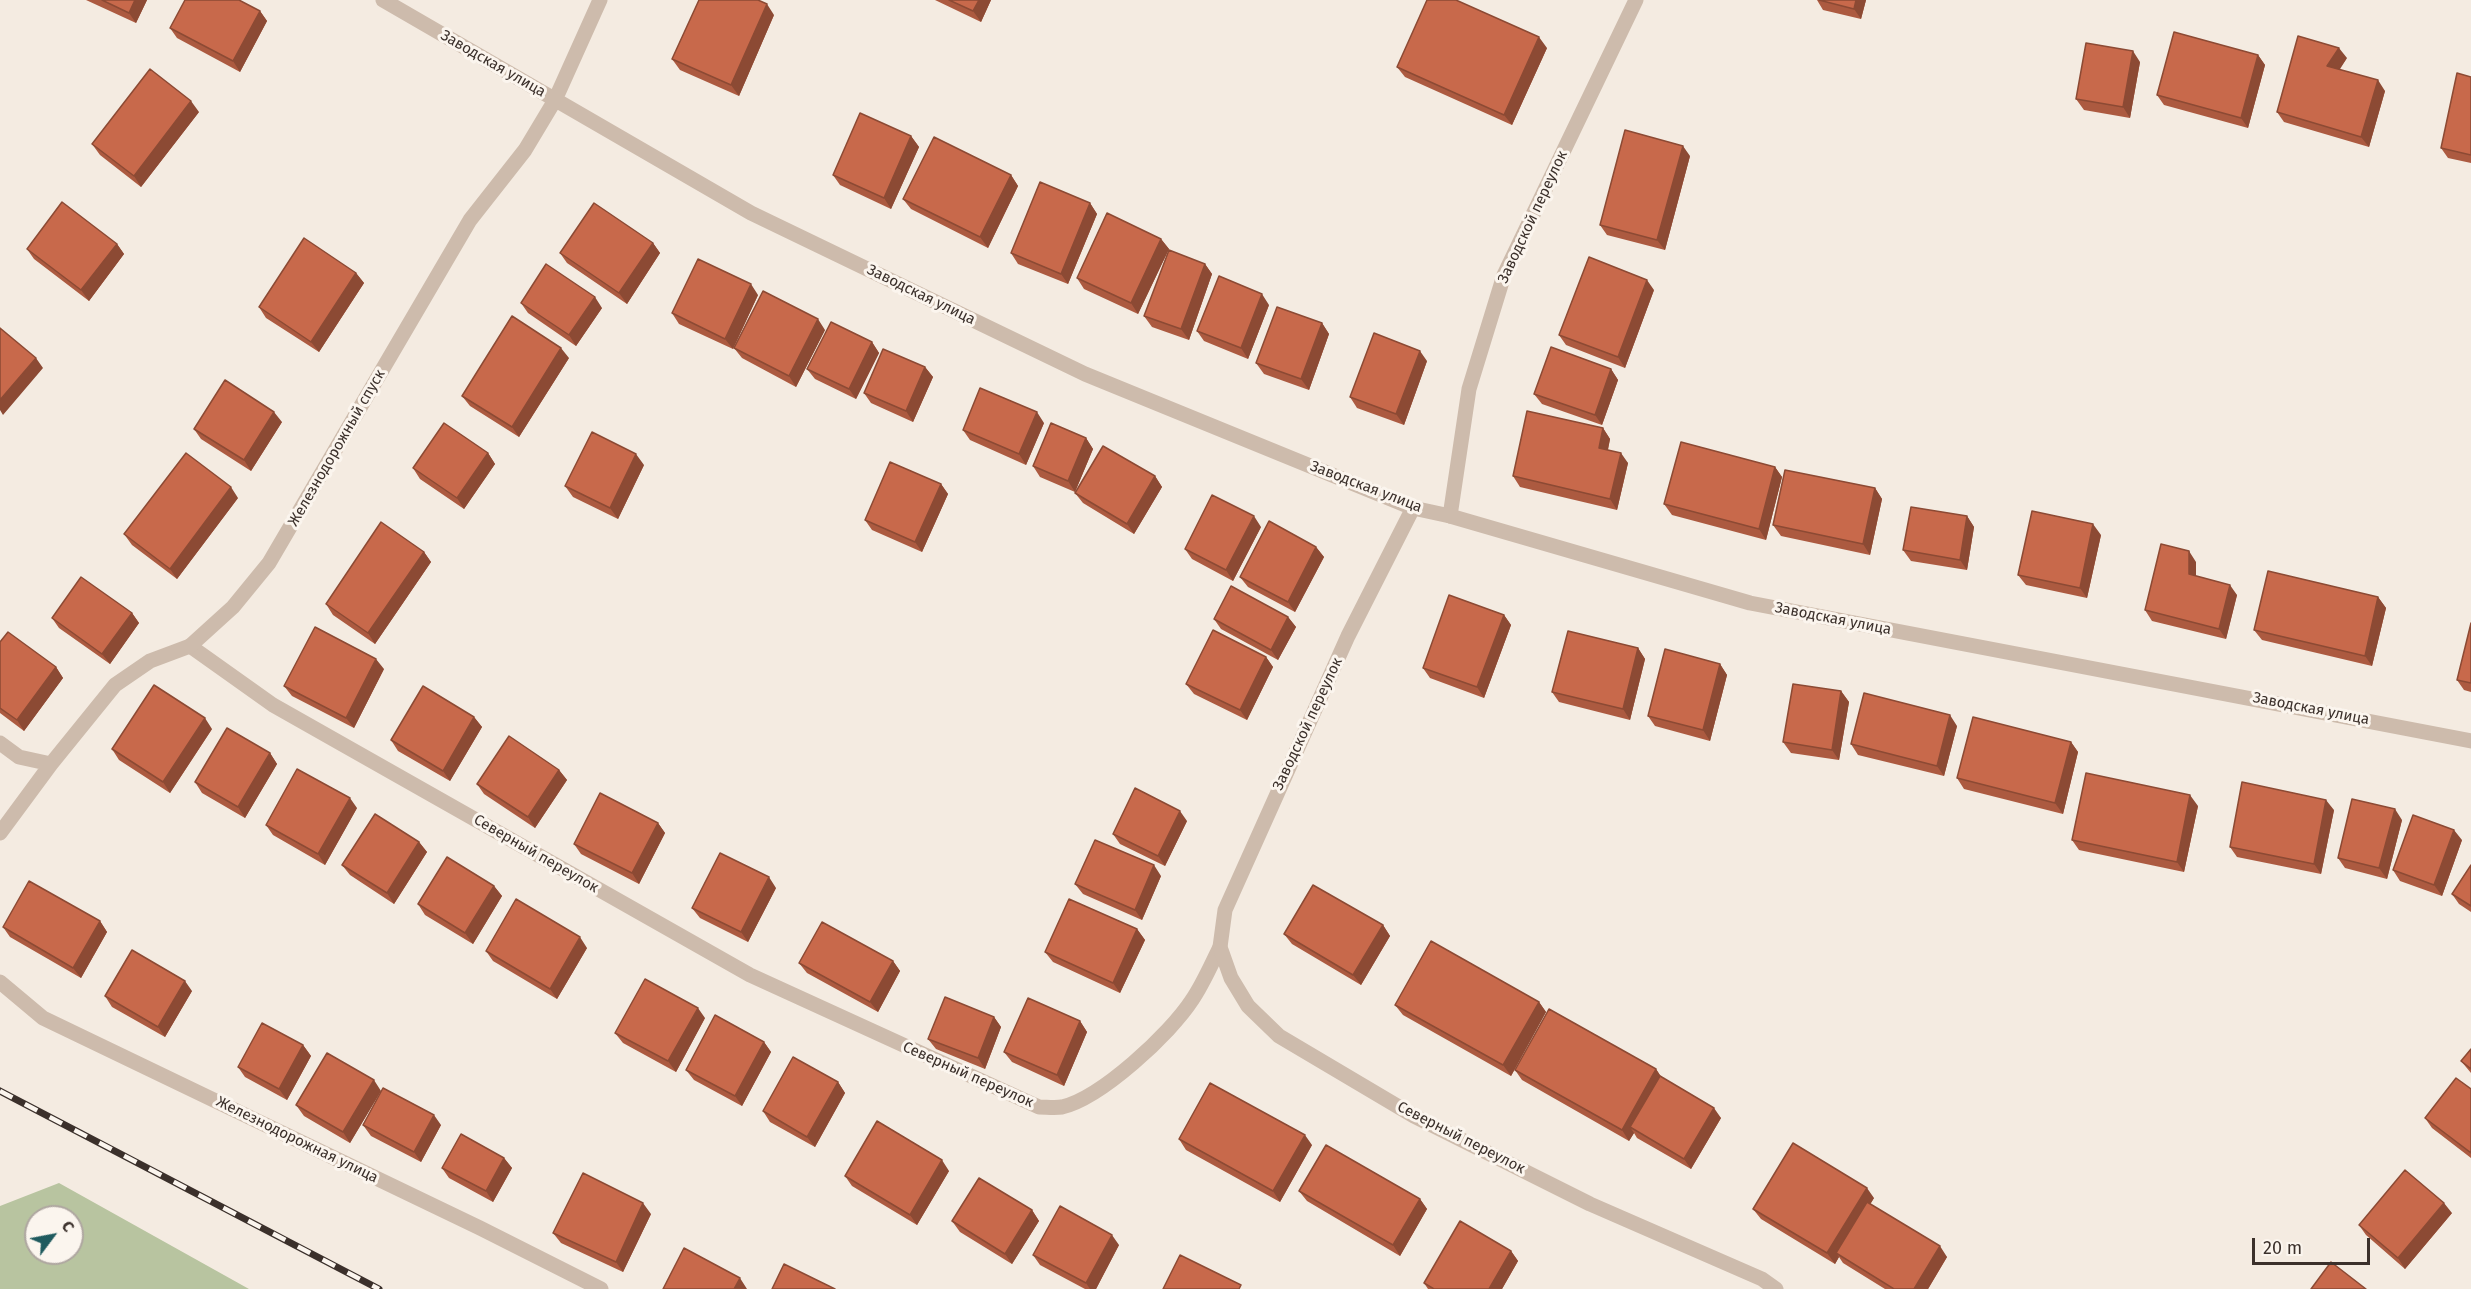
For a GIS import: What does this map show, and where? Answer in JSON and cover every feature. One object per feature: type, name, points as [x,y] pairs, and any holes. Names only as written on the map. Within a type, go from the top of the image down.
[{"type":"street","name":"Заводская улица","points":[[383,0],[751,213],[1075,369],[1413,508],[1450,516],[1750,603],[2471,741]]},
{"type":"street","name":"Железнодорожный спуск","points":[[0,833],[51,764],[115,685],[150,661],[190,646],[233,607],[269,563],[470,220],[525,150],[555,100],[600,0]]},
{"type":"street","name":"Заводской переулок","points":[[1450,516],[1469,389],[1504,275],[1636,0]]},
{"type":"street","name":"Заводской переулок","points":[[1220,947],[1225,910],[1247,857],[1348,636],[1413,508]]},
{"type":"street","name":"Северный переулок","points":[[190,646],[273,705],[750,975],[1039,1107],[1061,1107],[1110,1083],[1153,1045],[1192,1001],[1220,947]]},
{"type":"street","points":[[0,743],[19,757],[51,764]]},
{"type":"street","name":"Северный переулок","points":[[1220,947],[1231,978],[1248,1006],[1279,1036],[1414,1116],[1590,1204],[1762,1279],[1776,1289]]},
{"type":"street","name":"Железнодорожная улица","points":[[0,982],[43,1018],[469,1222],[601,1289]]},
{"type":"green space","points":[[59,1183],[249,1289],[0,1289],[0,1206]]},
{"type":"building","points":[[102,0],[135,0],[129,13]]},
{"type":"building","points":[[185,0],[239,0],[260,11],[233,61],[170,28]]},
{"type":"building","points":[[699,0],[758,0],[767,4],[731,85],[672,59]]},
{"type":"building","points":[[949,0],[979,0],[973,11]]},
{"type":"building","points":[[1427,0],[1456,0],[1539,37],[1504,115],[1397,67]]},
{"type":"building","points":[[1819,0],[1856,0],[1854,9]]},
{"type":"building","points":[[2174,32],[2258,55],[2241,118],[2157,95]]},
{"type":"building","points":[[2298,36],[2339,48],[2327,66],[2378,80],[2361,137],[2277,112]]},
{"type":"building","points":[[2086,43],[2133,51],[2123,107],[2076,99]]},
{"type":"building","points":[[150,69],[191,101],[134,176],[92,144]]},
{"type":"building","points":[[2457,73],[2471,77],[2471,155],[2441,148]]},
{"type":"building","points":[[860,113],[911,136],[884,198],[833,175]]},
{"type":"building","points":[[1625,130],[1683,146],[1657,240],[1600,225]]},
{"type":"building","points":[[934,137],[1011,175],[980,237],[903,199]]},
{"type":"building","points":[[1040,182],[1090,203],[1061,274],[1011,253]]},
{"type":"building","points":[[62,202],[117,244],[81,290],[27,249]]},
{"type":"building","points":[[594,203],[653,243],[619,293],[560,253]]},
{"type":"building","points":[[1107,213],[1161,239],[1131,303],[1077,278]]},
{"type":"building","points":[[304,238],[356,273],[311,342],[259,307]]},
{"type":"building","points":[[1169,250],[1205,264],[1181,329],[1144,316]]},
{"type":"building","points":[[1589,257],[1647,280],[1618,357],[1559,335]]},
{"type":"building","points":[[698,259],[751,284],[725,339],[672,313]]},
{"type":"building","points":[[546,264],[595,297],[569,335],[521,303]]},
{"type":"building","points":[[1219,276],[1262,294],[1241,348],[1197,331]]},
{"type":"building","points":[[763,291],[818,319],[789,376],[734,348]]},
{"type":"building","points":[[1277,307],[1322,323],[1301,379],[1256,363]]},
{"type":"building","points":[[512,316],[561,348],[512,427],[462,396]]},
{"type":"building","points":[[831,322],[872,342],[849,389],[807,369]]},
{"type":"building","points":[[0,328],[36,358],[0,400]]},
{"type":"building","points":[[1374,333],[1420,351],[1396,414],[1350,397]]},
{"type":"building","points":[[1551,347],[1611,369],[1595,415],[1534,394]]},
{"type":"building","points":[[883,349],[925,367],[906,411],[864,393]]},
{"type":"building","points":[[225,380],[274,412],[244,460],[194,429]]},
{"type":"building","points":[[980,388],[1037,412],[1019,454],[963,430]]},
{"type":"building","points":[[1527,411],[1603,428],[1599,448],[1621,453],[1610,499],[1513,476]]},
{"type":"building","points":[[444,423],[488,453],[457,498],[413,468]]},
{"type":"building","points":[[1051,423],[1086,438],[1068,481],[1033,466]]},
{"type":"building","points":[[592,432],[636,454],[610,508],[565,486]]},
{"type":"building","points":[[1681,442],[1775,467],[1759,529],[1664,504]]},
{"type":"building","points":[[1103,446],[1155,476],[1127,524],[1075,493]]},
{"type":"building","points":[[186,453],[231,487],[170,569],[124,534]]},
{"type":"building","points":[[890,462],[941,484],[915,542],[865,520]]},
{"type":"building","points":[[1785,470],[1875,488],[1863,544],[1773,525]]},
{"type":"building","points":[[1212,495],[1254,516],[1226,570],[1185,549]]},
{"type":"building","points":[[1911,507],[1967,516],[1960,560],[1903,550]]},
{"type":"building","points":[[2032,511],[2093,524],[2080,588],[2018,575]]},
{"type":"building","points":[[1269,521],[1316,547],[1288,602],[1240,577]]},
{"type":"building","points":[[381,522],[424,552],[368,633],[326,604]]},
{"type":"building","points":[[2161,544],[2189,551],[2189,574],[2230,585],[2219,629],[2145,610]]},
{"type":"building","points":[[2268,571],[2378,597],[2365,656],[2254,630]]},
{"type":"building","points":[[81,577],[132,613],[102,654],[52,618]]},
{"type":"building","points":[[1231,586],[1288,617],[1271,650],[1214,619]]},
{"type":"building","points":[[1449,595],[1504,615],[1477,687],[1423,668]]},
{"type":"building","points":[[2471,623],[2471,683],[2457,680]]},
{"type":"building","points":[[315,627],[376,659],[346,718],[284,686]]},
{"type":"building","points":[[1213,630],[1266,657],[1240,710],[1186,684]]},
{"type":"building","points":[[1568,631],[1638,648],[1623,709],[1552,692]]},
{"type":"building","points":[[8,632],[56,667],[17,720],[0,708],[0,642]]},
{"type":"building","points":[[1665,649],[1720,664],[1703,730],[1648,716]]},
{"type":"building","points":[[1793,684],[1841,691],[1832,750],[1783,742]]},
{"type":"building","points":[[154,685],[205,718],[163,782],[112,749]]},
{"type":"building","points":[[423,686],[474,717],[443,771],[391,740]]},
{"type":"building","points":[[1864,693],[1950,715],[1937,766],[1851,744]]},
{"type":"building","points":[[1973,717],[2071,742],[2055,803],[1957,778]]},
{"type":"building","points":[[227,728],[270,753],[238,807],[195,782]]},
{"type":"building","points":[[509,736],[559,770],[528,817],[477,784]]},
{"type":"building","points":[[297,769],[350,798],[318,854],[266,825]]},
{"type":"building","points":[[2086,773],[2190,795],[2177,862],[2072,840]]},
{"type":"building","points":[[2242,782],[2326,800],[2314,864],[2230,847]]},
{"type":"building","points":[[1135,788],[1180,811],[1158,856],[1113,834]]},
{"type":"building","points":[[600,793],[658,823],[632,873],[574,844]]},
{"type":"building","points":[[2352,799],[2395,809],[2379,868],[2338,858]]},
{"type":"building","points":[[375,814],[419,842],[387,893],[342,865]]},
{"type":"building","points":[[2413,815],[2454,830],[2434,885],[2393,870]]},
{"type":"building","points":[[1095,840],[1154,865],[1135,910],[1075,884]]},
{"type":"building","points":[[720,853],[769,877],[741,932],[692,908]]},
{"type":"building","points":[[447,857],[494,886],[465,933],[418,904]]},
{"type":"building","points":[[2471,865],[2471,906],[2452,894]]},
{"type":"building","points":[[29,881],[100,921],[73,968],[3,927]]},
{"type":"building","points":[[1313,885],[1383,925],[1353,975],[1284,934]]},
{"type":"building","points":[[516,899],[580,937],[550,989],[486,951]]},
{"type":"building","points":[[1069,899],[1137,929],[1113,983],[1045,952]]},
{"type":"building","points":[[822,922],[893,961],[870,1002],[799,963]]},
{"type":"building","points":[[1431,941],[1539,1002],[1503,1065],[1395,1005]]},
{"type":"building","points":[[132,950],[185,981],[158,1027],[105,996]]},
{"type":"building","points":[[645,979],[698,1008],[668,1061],[615,1033]]},
{"type":"building","points":[[945,997],[994,1017],[978,1058],[928,1039]]},
{"type":"building","points":[[1028,998],[1080,1021],[1057,1075],[1004,1052]]},
{"type":"building","points":[[1549,1009],[1656,1069],[1622,1130],[1515,1070]]},
{"type":"building","points":[[715,1015],[764,1042],[735,1096],[686,1070]]},
{"type":"building","points":[[262,1023],[303,1045],[279,1089],[238,1067]]},
{"type":"building","points":[[2471,1049],[2471,1069],[2461,1061]]},
{"type":"building","points":[[327,1053],[374,1080],[343,1132],[296,1105]]},
{"type":"building","points":[[793,1057],[838,1082],[807,1137],[763,1111]]},
{"type":"building","points":[[1660,1076],[1714,1108],[1684,1159],[1630,1127]]},
{"type":"building","points":[[2456,1078],[2471,1089],[2471,1153],[2425,1118]]},
{"type":"building","points":[[1210,1083],[1305,1135],[1273,1191],[1179,1139]]},
{"type":"building","points":[[383,1088],[434,1115],[414,1152],[363,1125]]},
{"type":"building","points":[[877,1121],[942,1160],[910,1215],[845,1176]]},
{"type":"building","points":[[461,1134],[504,1158],[486,1191],[442,1168]]},
{"type":"building","points":[[1793,1143],[1867,1188],[1827,1253],[1753,1209]]},
{"type":"building","points":[[1326,1145],[1420,1199],[1393,1245],[1299,1191]]},
{"type":"building","points":[[2405,1170],[2444,1203],[2398,1258],[2359,1225]]},
{"type":"building","points":[[583,1173],[643,1203],[616,1262],[553,1233]]},
{"type":"building","points":[[979,1178],[1032,1210],[1005,1254],[952,1221]]},
{"type":"building","points":[[1867,1202],[1940,1246],[1914,1289],[1894,1289],[1836,1253]]},
{"type":"building","points":[[1060,1206],[1112,1235],[1086,1283],[1033,1255]]},
{"type":"building","points":[[1460,1221],[1511,1251],[1489,1289],[1434,1289],[1424,1283]]},
{"type":"building","points":[[684,1248],[740,1278],[734,1289],[663,1289]]},
{"type":"building","points":[[1180,1255],[1241,1285],[1239,1289],[1163,1289]]},
{"type":"building","points":[[2331,1262],[2366,1289],[2311,1289]]},
{"type":"building","points":[[784,1264],[835,1289],[772,1289]]},
{"type":"railway","points":[[0,1091],[379,1289]]}]
